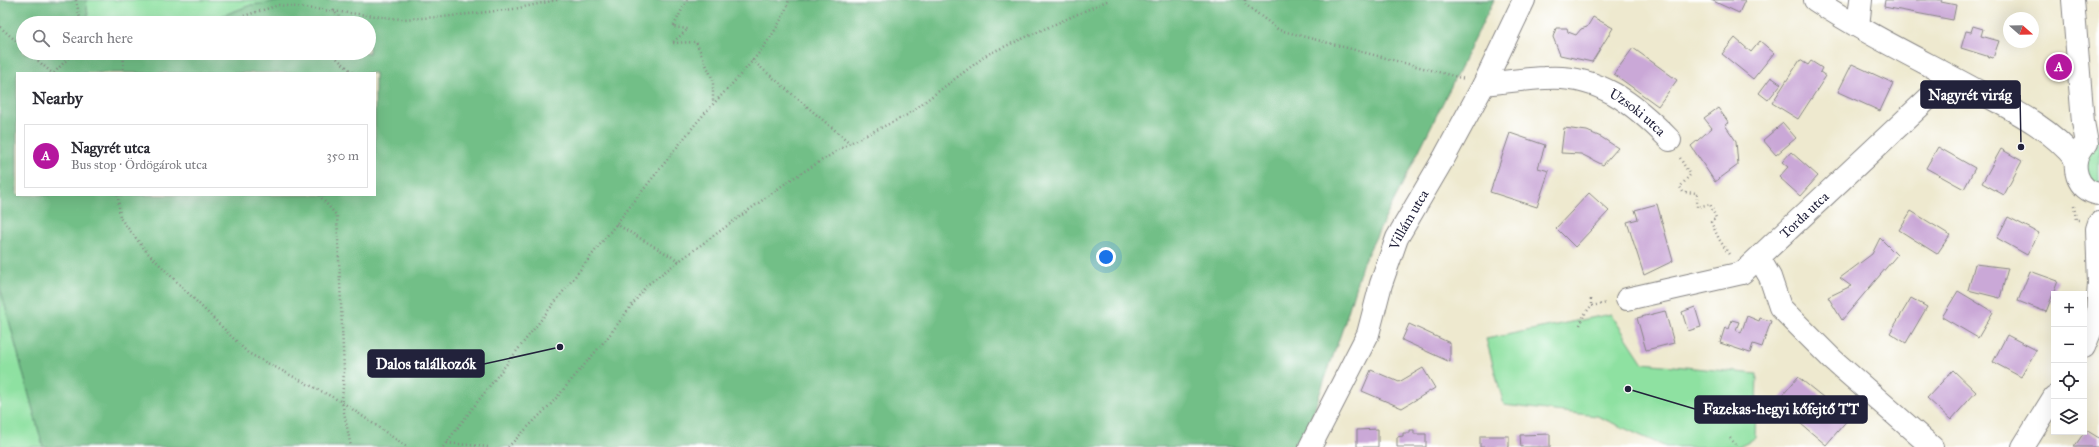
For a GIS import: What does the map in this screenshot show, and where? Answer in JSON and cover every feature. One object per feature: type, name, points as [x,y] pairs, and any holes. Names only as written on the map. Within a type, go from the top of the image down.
[{"type":"street","name":"Villám utca","points":[[1310,447],[1368,334],[1381,284],[1397,238],[1445,156],[1484,84],[1524,0]]},
{"type":"street","points":[[1815,0],[1858,26],[2038,125],[2064,135],[2087,134]]},
{"type":"street","points":[[1858,26],[1861,0]]},
{"type":"street","points":[[2073,0],[2087,134],[2077,177],[2081,185],[2088,190],[2099,194]]},
{"type":"street","name":"Torda utca","points":[[1627,299],[1742,273],[1951,76]]},
{"type":"street","name":"Uzsoki utca","points":[[1484,84],[1546,77],[1571,79],[1593,84],[1634,105],[1670,140]]},
{"type":"street","points":[[2038,125],[2060,143],[2087,134]]},
{"type":"street","points":[[2087,340],[2097,315],[2099,283],[2097,229],[2099,223]]},
{"type":"street","points":[[1759,258],[1770,277],[1780,307],[1833,360],[1932,447]]},
{"type":"street","points":[[2023,447],[2053,399]]},
{"type":"path","points":[[76,0],[79,16]]},
{"type":"path","points":[[244,16],[280,5],[401,19],[442,17],[514,9],[557,0]]},
{"type":"path","points":[[687,0],[673,27],[688,29],[672,43],[696,42],[713,80],[713,103]]},
{"type":"path","points":[[443,447],[616,224],[713,103],[752,60],[773,34],[785,12],[789,0]]},
{"type":"path","points":[[508,447],[557,397],[608,337],[647,285],[679,260],[790,180],[850,143],[906,115],[988,54],[1109,0]]},
{"type":"path","points":[[1245,0],[1245,4],[1279,30],[1484,84]]},
{"type":"path","points":[[333,10],[338,16]]},
{"type":"path","points":[[0,26],[16,41]]},
{"type":"path","points":[[37,60],[52,72]]},
{"type":"path","points":[[54,72],[66,60]]},
{"type":"path","points":[[123,72],[124,60]]},
{"type":"path","points":[[339,60],[352,72]]},
{"type":"path","points":[[752,60],[850,143]]},
{"type":"path","name":"Uzsoki utca","points":[[1670,140],[1690,175],[1680,187],[1683,192],[1697,193],[1697,207],[1710,204],[1716,218],[1711,222],[1719,240]]},
{"type":"path","points":[[118,196],[120,218],[146,251],[248,353],[342,402],[407,447]]},
{"type":"path","points":[[320,196],[337,216],[344,371],[342,402],[351,447]]},
{"type":"path","points":[[616,224],[679,260]]},
{"type":"path","points":[[1580,325],[1584,315],[1591,306]]},
{"type":"path","points":[[1730,438],[1738,447]]},
{"type":"path","points":[[447,442],[488,447]]},
{"type":"green space","points":[[0,0],[86,0],[88,16],[16,16],[16,60],[376,60],[376,16],[222,16],[251,5],[289,0],[1494,0],[1362,265],[1345,322],[1301,447],[43,447],[0,287]]},
{"type":"green space","points":[[86,0],[289,0],[251,5],[222,16],[88,16]]},
{"type":"green space","points":[[2099,139],[2099,194],[2088,190],[2079,152],[2095,140]]},
{"type":"green space","points":[[0,287],[43,447],[0,447]]},
{"type":"green space","points":[[1611,314],[1643,363],[1757,374],[1755,438],[1737,447],[1666,447],[1597,416],[1504,405],[1486,339]]},
{"type":"building","points":[[1711,0],[1745,0],[1739,13]]},
{"type":"building","points":[[1885,0],[1942,0],[1941,2],[1956,5],[1953,20],[1884,7]]},
{"type":"building","points":[[1593,17],[1613,28],[1592,62],[1560,55],[1553,37],[1556,28],[1567,28],[1568,32],[1576,35],[1581,29],[1587,27]]},
{"type":"building","points":[[1973,26],[1983,29],[1981,36],[1999,41],[1993,58],[1961,48],[1966,31],[1971,32]]},
{"type":"building","points":[[1735,38],[1751,52],[1760,41],[1774,53],[1753,79],[1722,54]]},
{"type":"building","points":[[1633,48],[1677,80],[1658,106],[1614,74]]},
{"type":"building","points":[[1800,60],[1808,65],[1811,61],[1822,68],[1820,72],[1826,76],[1798,119],[1772,103]]},
{"type":"building","points":[[1852,64],[1893,83],[1880,111],[1838,92]]},
{"type":"building","points":[[1771,77],[1781,84],[1768,100],[1759,93]]},
{"type":"building","points":[[1718,108],[1729,123],[1725,125],[1736,141],[1738,165],[1715,182],[1691,146],[1712,128],[1704,118]]},
{"type":"building","points":[[1783,123],[1796,138],[1776,155],[1763,140]]},
{"type":"building","points":[[1564,128],[1587,131],[1601,137],[1618,148],[1603,165],[1581,154],[1561,153]]},
{"type":"building","points":[[1510,133],[1545,145],[1538,168],[1549,171],[1537,207],[1490,192]]},
{"type":"building","points":[[1938,147],[1975,168],[1964,189],[1926,168]]},
{"type":"building","points":[[2001,149],[2022,161],[2004,195],[1982,183]]},
{"type":"building","points":[[1791,152],[1818,176],[1800,196],[1779,177],[1788,167],[1782,162]]},
{"type":"building","points":[[1589,193],[1609,211],[1575,247],[1556,228]]},
{"type":"building","points":[[1657,204],[1673,261],[1644,275],[1627,222],[1638,219],[1635,210]]},
{"type":"building","points":[[1911,211],[1950,235],[1937,254],[1899,230]]},
{"type":"building","points":[[2008,217],[2039,233],[2027,255],[1997,238]]},
{"type":"building","points":[[1880,238],[1897,255],[1842,320],[1828,297],[1851,286],[1840,278],[1872,254]]},
{"type":"building","points":[[1975,264],[2008,268],[2000,298],[1968,290]]},
{"type":"building","points":[[2030,271],[2058,281],[2054,291],[2051,291],[2051,299],[2046,312],[2018,301]]},
{"type":"building","points":[[1958,291],[1993,312],[1978,338],[1942,317]]},
{"type":"building","points":[[1911,298],[1927,307],[1906,343],[1890,333]]},
{"type":"building","points":[[1695,307],[1701,327],[1688,331],[1682,312]]},
{"type":"building","points":[[1665,311],[1674,343],[1646,350],[1637,318]]},
{"type":"building","points":[[1747,316],[1759,321],[1760,318],[1771,321],[1762,347],[1753,344],[1750,353],[1720,343],[1725,327],[1729,329],[1732,320],[1739,322],[1736,330],[1741,333]]},
{"type":"building","points":[[1409,324],[1450,343],[1450,362],[1402,340]]},
{"type":"building","points":[[2007,335],[2036,350],[2021,377],[1993,362]]},
{"type":"building","points":[[1423,368],[1435,388],[1402,408],[1362,391],[1371,370],[1399,382]]},
{"type":"building","points":[[1953,370],[1976,392],[1951,420],[1927,398]]},
{"type":"building","points":[[1798,377],[1849,418],[1826,445],[1776,403]]},
{"type":"building","points":[[1378,429],[1378,447],[1357,447],[1357,430]]},
{"type":"building","points":[[1410,430],[1414,430],[1414,434],[1426,434],[1426,447],[1397,447],[1397,437],[1403,436],[1403,433],[1410,433]]},
{"type":"building","points":[[2087,431],[2099,438],[2099,447],[2074,447],[2082,435],[2087,435]]},
{"type":"building","points":[[1550,434],[1550,447],[1521,447],[1520,435]]},
{"type":"building","points":[[1480,436],[1509,436],[1509,447],[1480,447]]},
{"type":"place","name":"Nagyrét utca","points":[[2059,67]]},
{"type":"place","name":"Nagyrét virág","points":[[2021,147]]},
{"type":"place","name":"Dalos találkozók","points":[[560,347]]},
{"type":"place","name":"Fazekas-hegyi kőfejtő TT","points":[[1628,389]]}]
